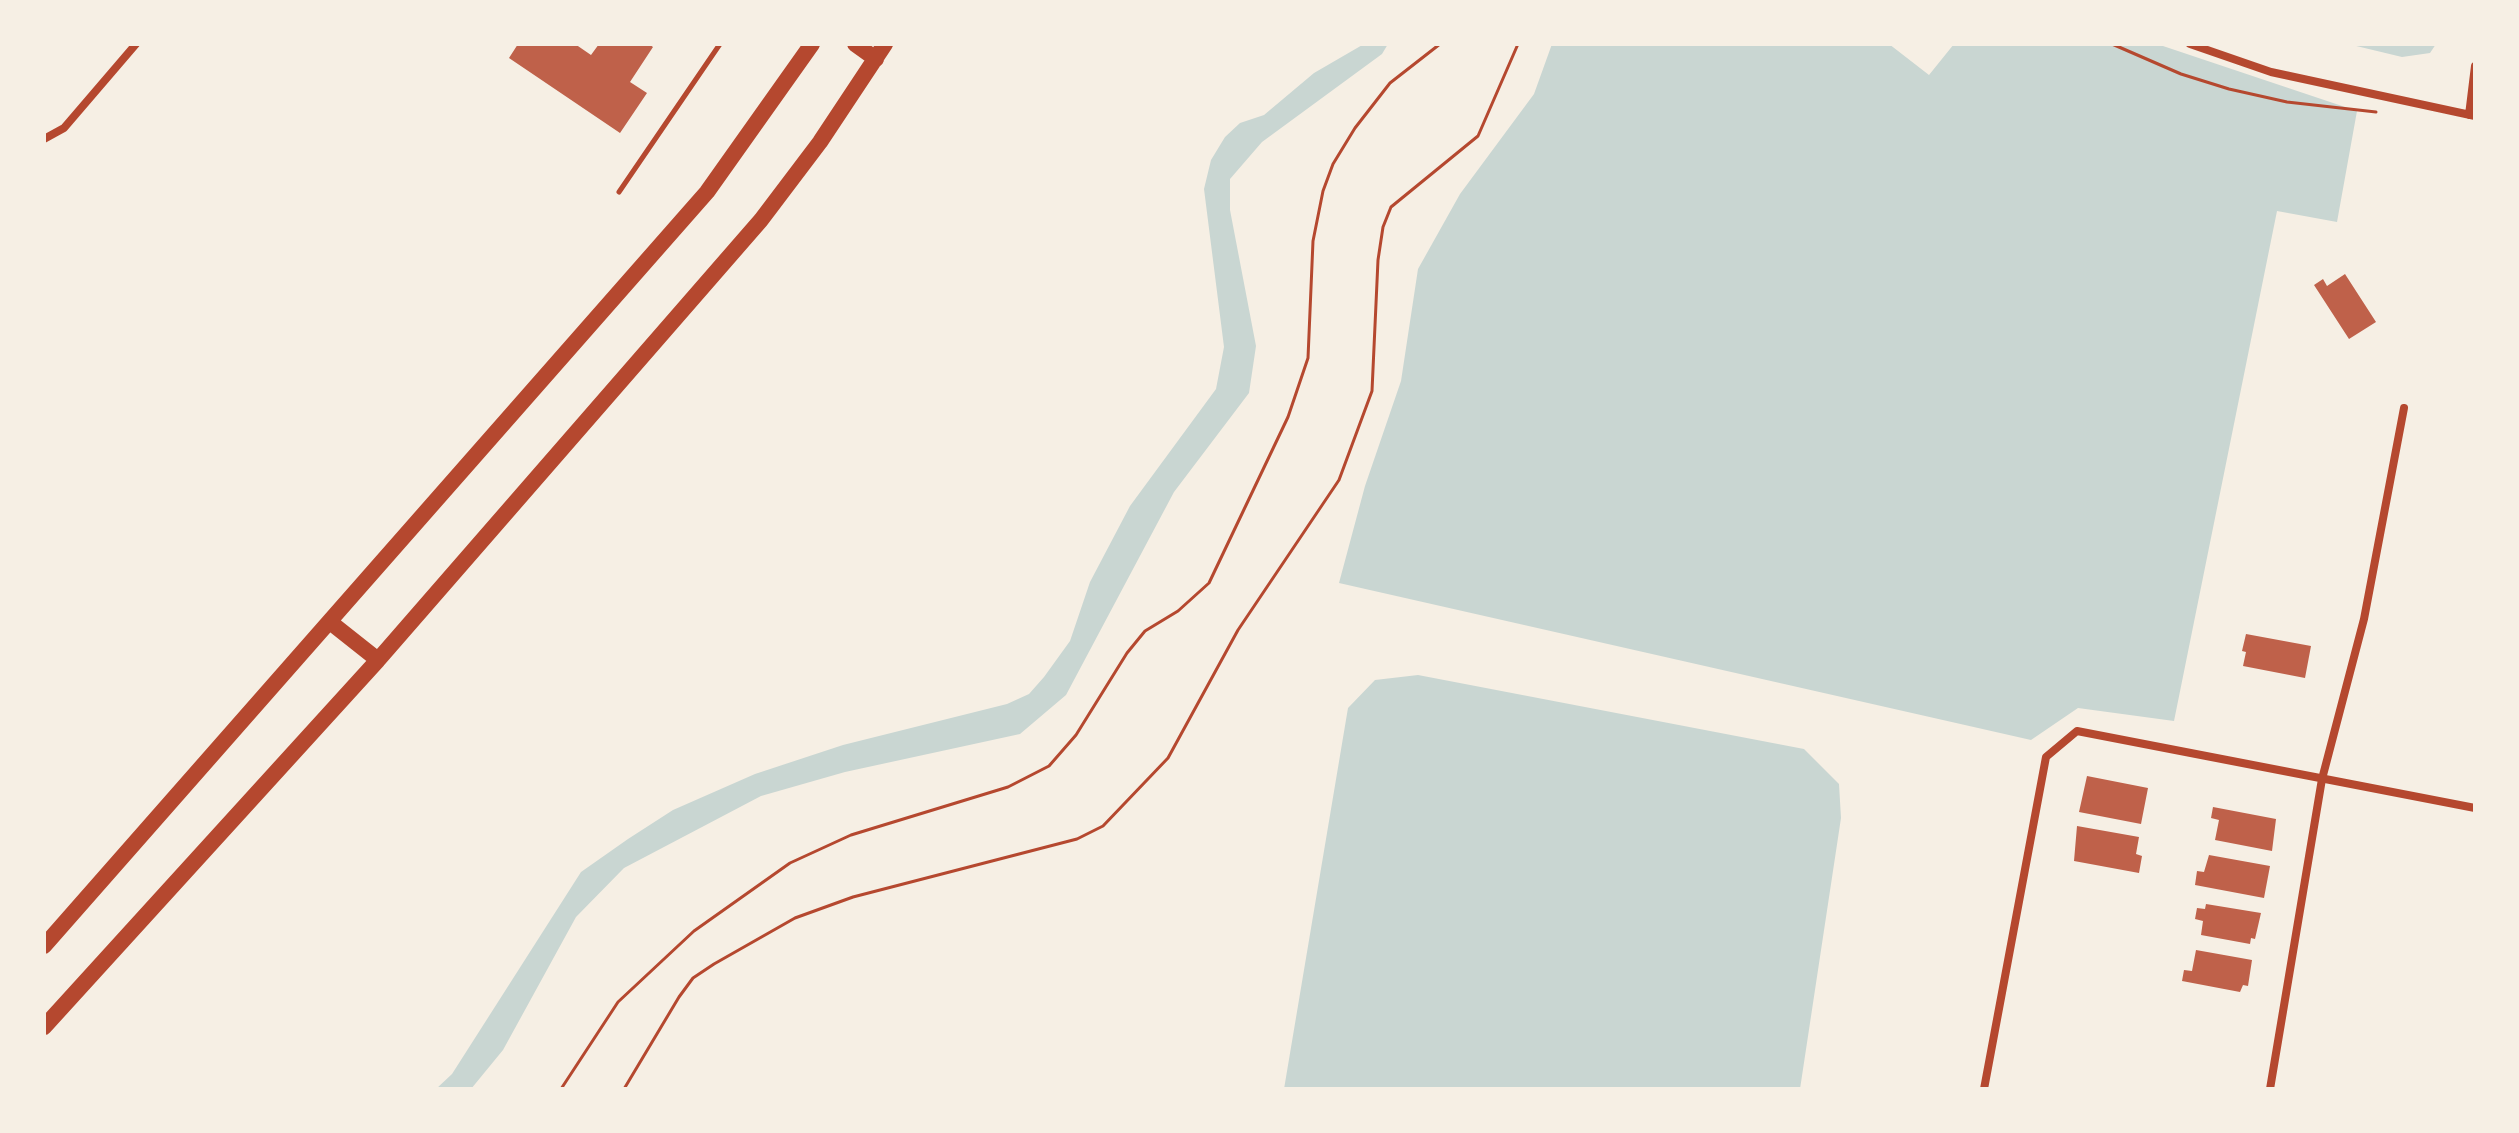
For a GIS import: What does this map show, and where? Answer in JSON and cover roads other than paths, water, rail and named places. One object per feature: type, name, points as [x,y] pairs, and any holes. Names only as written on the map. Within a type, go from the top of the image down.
[{"type":"main road","points":[[44,946],[707,192],[812,44]]},
{"type":"main road","points":[[855,44],[876,59]]},
{"type":"main road","points":[[44,1027],[378,660],[761,220],[820,142],[885,44]]},
{"type":"main road","points":[[330,622],[378,660]]},
{"type":"street","points":[[44,139],[64,128],[136,44]]},
{"type":"street","points":[[2190,44],[2271,72],[2472,116],[2475,66]]},
{"type":"street","points":[[2270,1089],[2322,779],[2364,619],[2404,408]]},
{"type":"street","points":[[1984,1089],[2046,757],[2077,731],[2475,808]]},
{"type":"lane","points":[[619,192],[720,44]]}]
